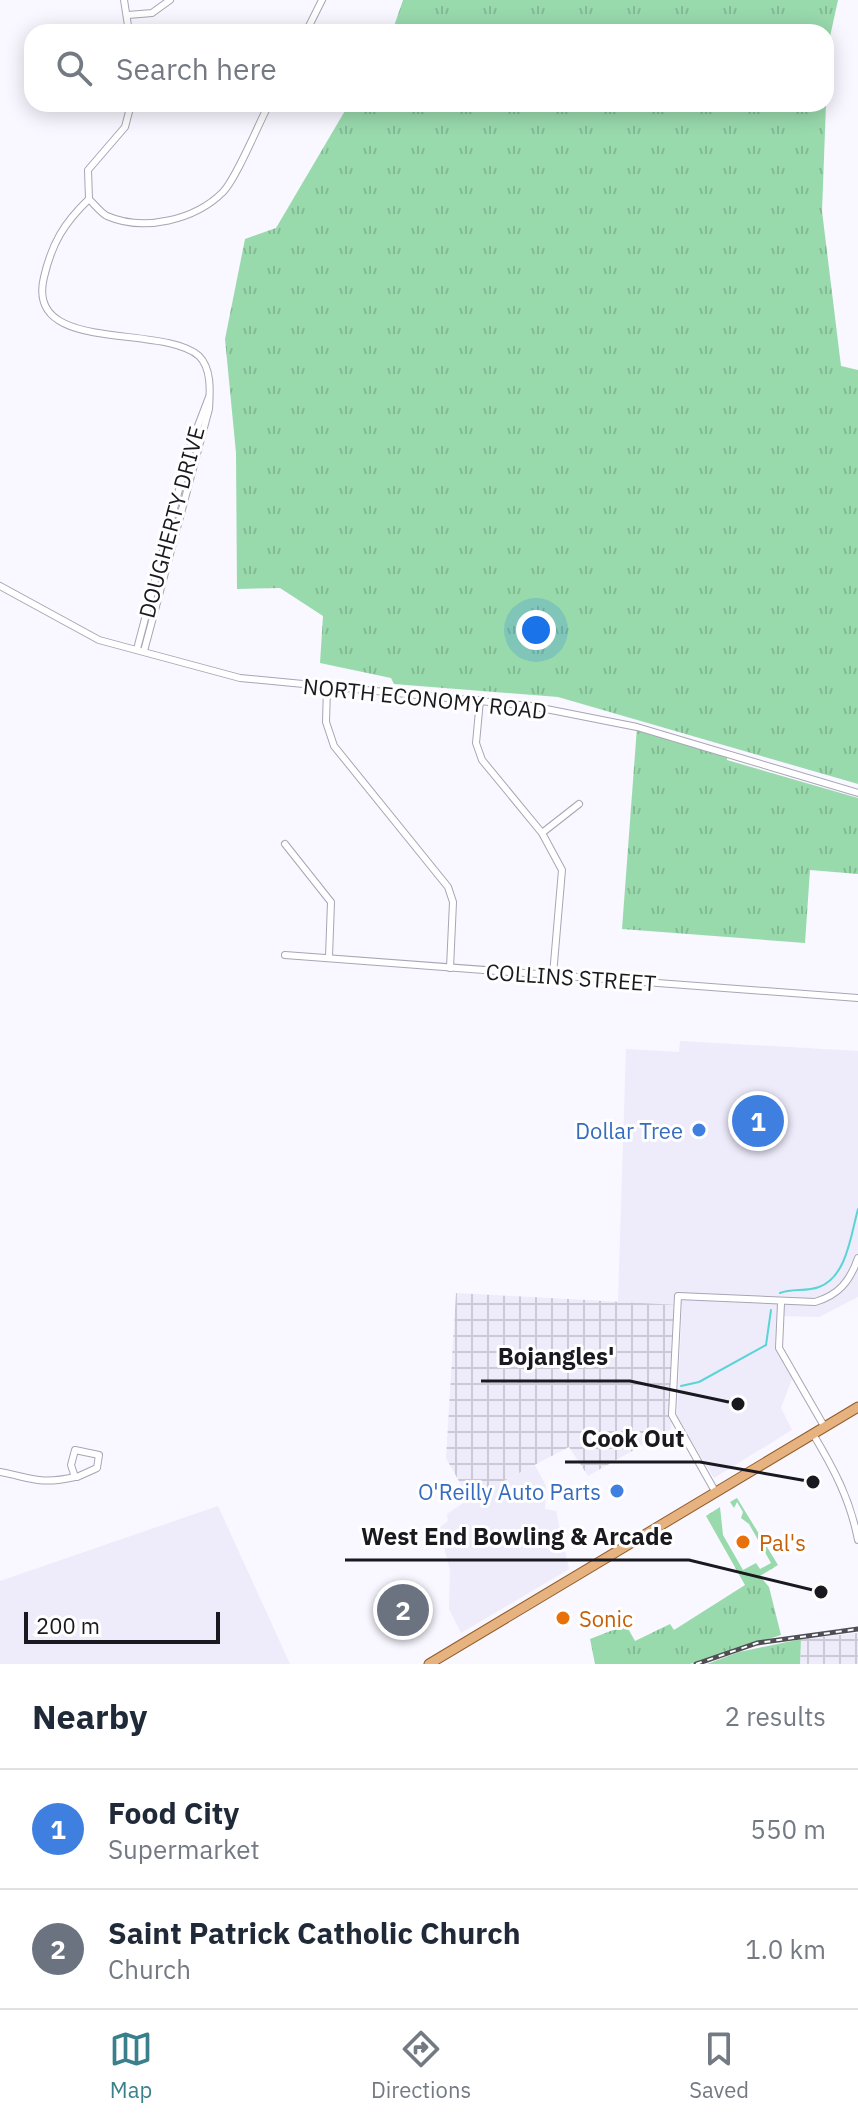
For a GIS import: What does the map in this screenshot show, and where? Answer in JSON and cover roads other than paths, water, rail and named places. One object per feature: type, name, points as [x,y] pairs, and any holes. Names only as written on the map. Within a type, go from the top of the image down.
[{"type":"main road","points":[[429,1664],[858,1407]]},
{"type":"street","points":[[124,0],[129,24]]},
{"type":"street","points":[[128,15],[152,13],[170,0]]},
{"type":"street","points":[[310,24],[322,0]]},
{"type":"street","points":[[129,112],[125,127],[88,170],[89,199],[106,216],[163,223],[192,213],[224,191],[265,112]]},
{"type":"street","name":"DOUGHERTY DRIVE","points":[[89,199],[65,223],[51,247],[43,283],[43,300],[54,318],[68,327],[180,344],[204,362],[209,397],[169,557],[141,650]]},
{"type":"street","name":"DOUGHERTY DRIVE","points":[[141,650],[161,556],[197,424],[209,397]]},
{"type":"street","points":[[161,556],[169,557]]},
{"type":"street","name":"NORTH ECONOMY ROAD","points":[[0,586],[99,640],[240,678],[480,700],[637,727],[858,793]]},
{"type":"street","points":[[327,688],[326,722],[334,746],[448,887],[453,902],[450,968]]},
{"type":"street","points":[[480,700],[476,743],[482,760],[542,833],[562,870],[553,975]]},
{"type":"street","points":[[542,833],[579,804]]},
{"type":"street","points":[[285,844],[331,902],[329,957]]},
{"type":"street","name":"COLLINS STREET","points":[[285,955],[858,998]]},
{"type":"street","points":[[716,1493],[672,1415],[678,1296],[781,1303],[826,1299],[847,1284],[858,1258]]},
{"type":"street","points":[[781,1303],[779,1348],[824,1426]]},
{"type":"street","points":[[812,1433],[840,1478],[852,1510],[858,1540]]},
{"type":"street","points":[[0,1472],[32,1482],[75,1477],[97,1468],[99,1455],[75,1450],[71,1465],[75,1477]]},
{"type":"waterway","points":[[780,1293],[819,1287],[836,1274],[846,1254],[858,1209]]},
{"type":"waterway","points":[[681,1386],[699,1382],[766,1345],[771,1310]]},
{"type":"railway","points":[[696,1664],[757,1643],[858,1629]]},
{"type":"place","name":"Food City","points":[[758,1121]]},
{"type":"place","name":"Dollar Tree","points":[[699,1130]]},
{"type":"place","name":"Bojangles'","points":[[738,1404]]},
{"type":"place","name":"Cook Out","points":[[813,1482]]},
{"type":"place","name":"O'Reilly Auto Parts","points":[[617,1491]]},
{"type":"place","name":"Pal's","points":[[743,1542]]},
{"type":"place","name":"West End Bowling & Arcade","points":[[821,1592]]},
{"type":"place","name":"Saint Patrick Catholic Church","points":[[403,1610]]},
{"type":"place","name":"Sonic","points":[[563,1618]]}]
